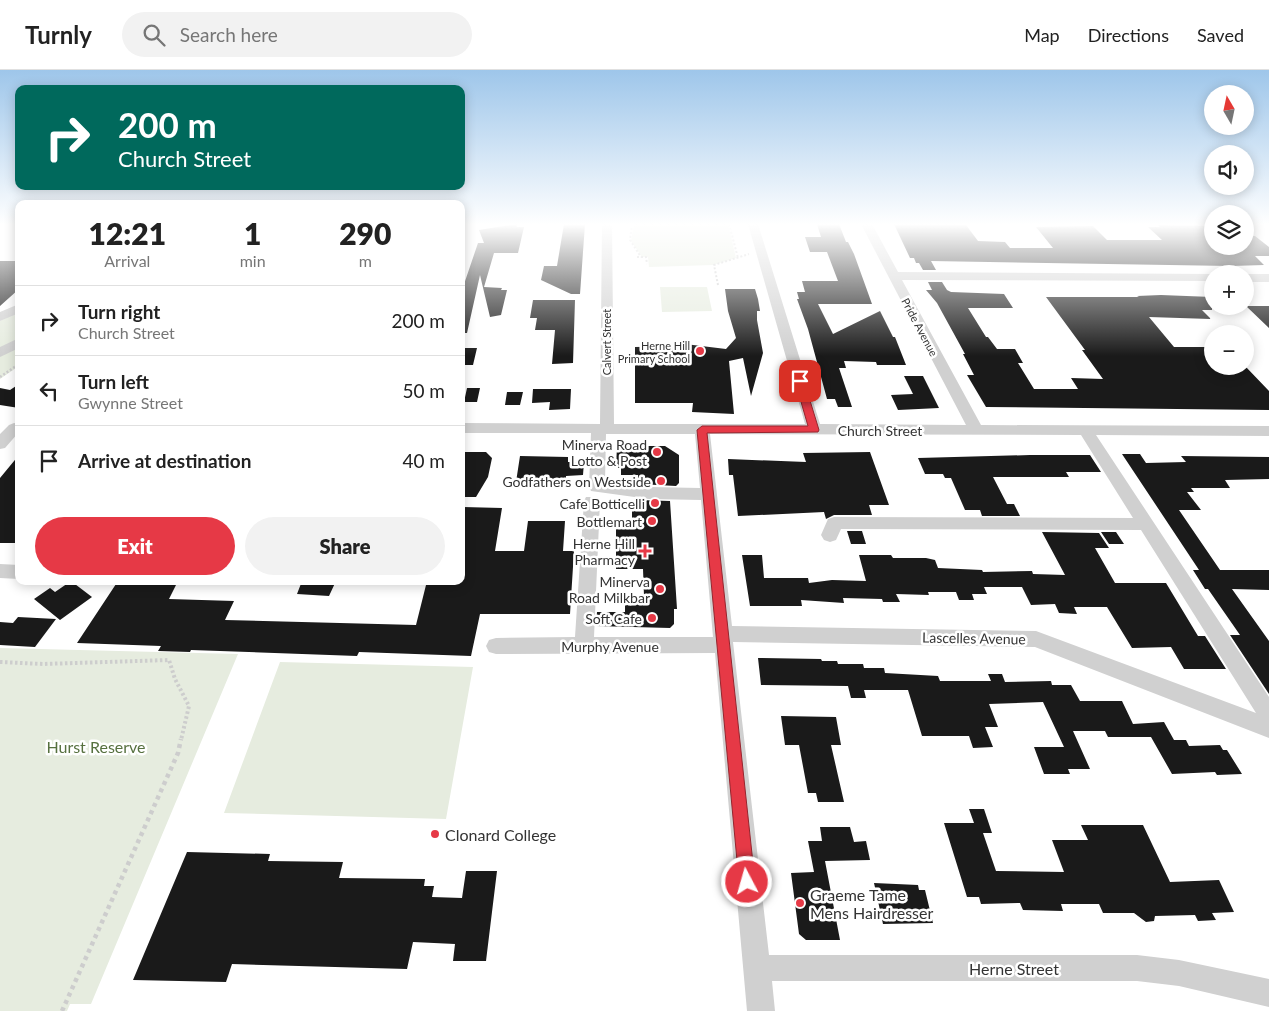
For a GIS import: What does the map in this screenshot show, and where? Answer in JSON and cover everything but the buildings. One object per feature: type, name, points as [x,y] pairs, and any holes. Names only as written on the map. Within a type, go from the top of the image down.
[{"type":"street","name":"Calvert Street","points":[[606,268],[603,429],[597,487],[649,493],[708,494]]},
{"type":"street","points":[[766,268],[814,430]]},
{"type":"street","name":"Pride Avenue","points":[[889,268],[976,430]]},
{"type":"street","points":[[893,276],[1204,277]]},
{"type":"street","points":[[1254,278],[1269,278]]},
{"type":"street","points":[[0,317],[15,310]]},
{"type":"street","points":[[0,352],[15,344]]},
{"type":"street","points":[[0,444],[11,428]]},
{"type":"street","name":"Church Street","points":[[465,428],[1269,431]]},
{"type":"street","points":[[702,430],[760,1011]]},
{"type":"street","points":[[1085,430],[1269,715]]},
{"type":"street","points":[[584,646],[592,502]]},
{"type":"street","points":[[830,536],[834,523],[1146,524]]},
{"type":"street","name":"Murphy Avenue","points":[[496,646],[584,646],[722,639]]},
{"type":"street","name":"Lascelles Avenue","points":[[722,639],[1036,639],[1269,728]]},
{"type":"street","name":"Herne Street","points":[[756,968],[1137,968],[1179,973],[1269,993]]},
{"type":"path","points":[[715,268],[718,285]]},
{"type":"path","points":[[0,377],[15,367]]},
{"type":"path","points":[[0,662],[43,664],[169,660],[175,679],[189,706],[178,753],[62,1011]]},
{"type":"green space","points":[[660,287],[707,287],[712,311],[662,312]]},
{"type":"green space","points":[[15,313],[15,369],[0,379],[0,321]]},
{"type":"green space","name":"Hurst Reserve","points":[[0,648],[238,654],[91,1004],[70,1004],[67,1011],[0,1011]]},
{"type":"green space","points":[[280,662],[473,667],[446,819],[224,813]]},
{"type":"place","name":"Herne Hill Primary School","points":[[700,351]]},
{"type":"place","name":"Minerva Road Lotto & Post","points":[[657,452]]},
{"type":"place","name":"Godfathers on Westside","points":[[661,481]]},
{"type":"place","name":"Cafe Botticelli","points":[[655,503]]},
{"type":"place","name":"Bottlemart","points":[[652,521]]},
{"type":"place","name":"Herne Hill Pharmacy","points":[[645,551]]},
{"type":"place","name":"Minerva Road Milkbar","points":[[660,589]]},
{"type":"place","name":"Soft Cafe","points":[[652,618]]},
{"type":"place","name":"Clonard College","points":[[435,834]]},
{"type":"place","name":"Graeme Tame Mens Hairdresser","points":[[800,903]]},
{"type":"route","points":[[747,882],[702,430],[814,430],[800,381]]}]
